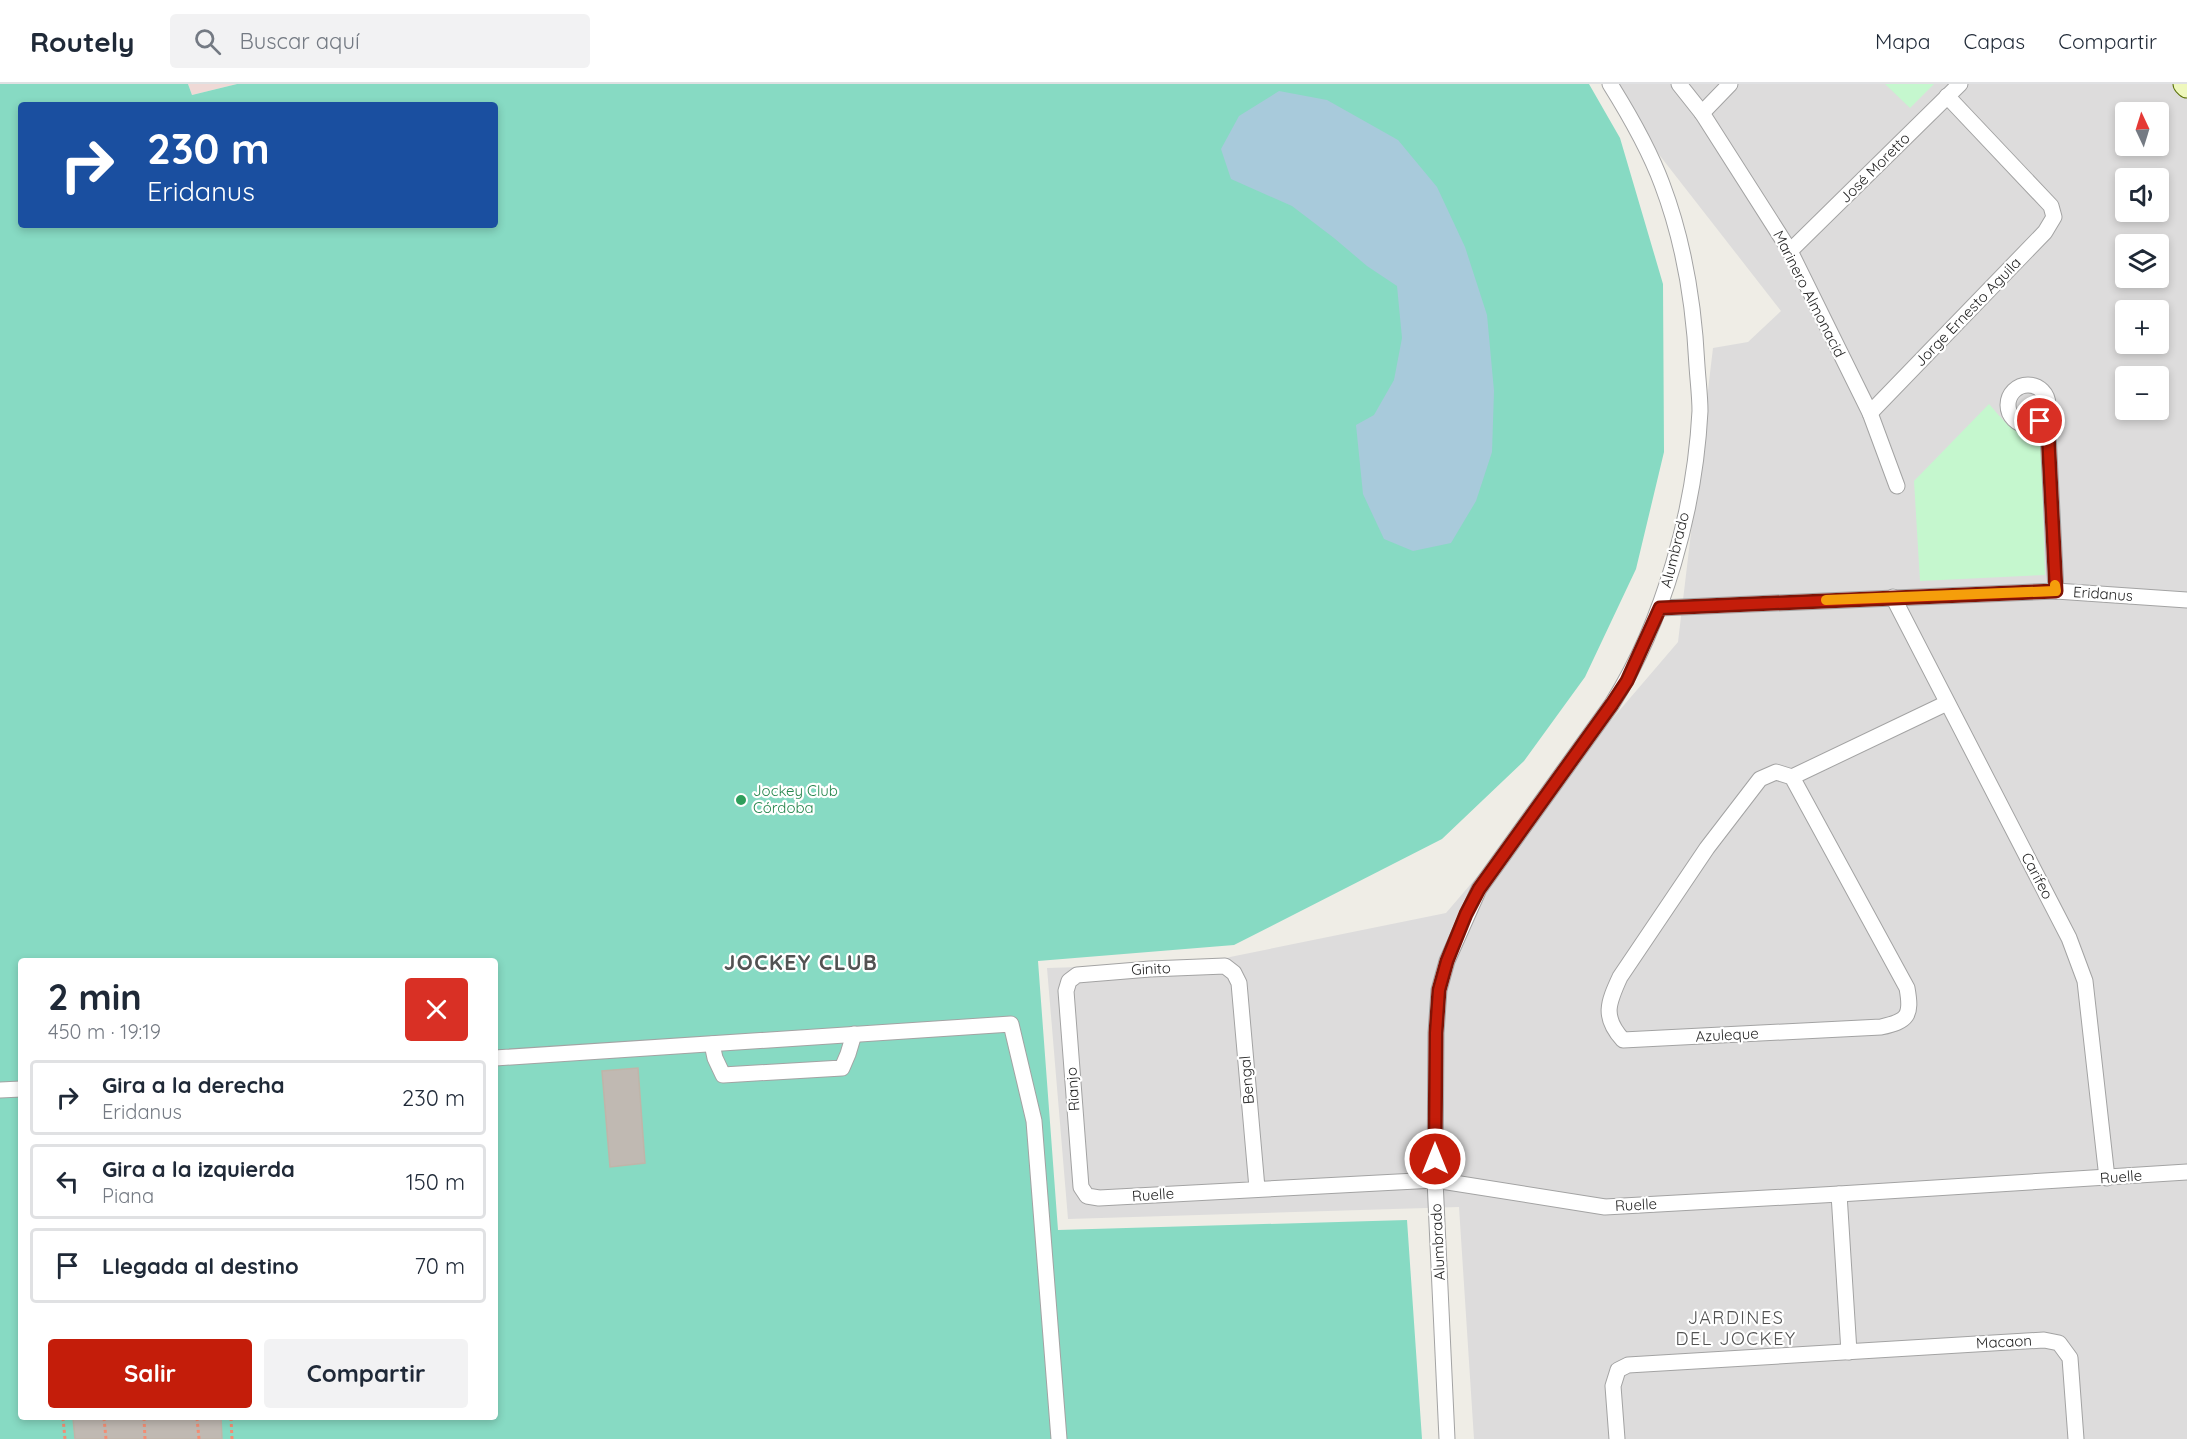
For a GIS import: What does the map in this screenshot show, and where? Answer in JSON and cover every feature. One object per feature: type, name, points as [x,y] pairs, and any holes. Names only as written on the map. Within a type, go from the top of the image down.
[{"type":"street","name":"Alumbrado","points":[[1447,1439],[1435,1180],[1436,1033],[1439,990],[1447,961],[1479,889],[1627,681],[1660,608],[1680,537],[1693,473],[1700,410],[1694,320],[1681,250],[1662,185],[1638,129],[1610,84]]},
{"type":"street","name":"Marinero Almonacid","points":[[1679,84],[1702,113],[1790,251],[1870,413],[1897,486]]},
{"type":"street","points":[[1702,113],[1730,84]]},
{"type":"street","name":"José Moretto","points":[[1790,251],[1960,84]]},
{"type":"street","name":"Jorge Ernesto Aguila","points":[[1870,413],[2045,232],[2054,217],[2051,206],[1947,96]]},
{"type":"street","points":[[2040,421],[2048,433],[2056,591]]},
{"type":"street","name":"Eridanus","points":[[1660,608],[2056,591],[2187,600]]},
{"type":"street","name":"Carifeo","points":[[1893,597],[2080,963],[2089,1009],[2107,1178]]},
{"type":"street","name":"Azuleque","points":[[1792,777],[1907,988],[1910,1004],[1907,1014],[1900,1023],[1881,1027],[1623,1040],[1613,1028],[1608,1014],[1611,996],[1620,977],[1707,848],[1760,779],[1776,772],[1792,777],[1947,703]]},
{"type":"street","name":"Ginito","points":[[1068,981],[1077,975],[1150,969],[1225,966],[1234,973]]},
{"type":"street","name":"Bengal","points":[[1234,973],[1239,983],[1257,1188]]},
{"type":"street","name":"Rianjo","points":[[1068,981],[1066,991],[1081,1187],[1087,1196]]},
{"type":"street","points":[[498,1058],[1011,1024],[1034,1121],[1059,1439]]},
{"type":"street","points":[[712,1044],[715,1058],[723,1075],[842,1068],[849,1054],[854,1034]]},
{"type":"street","points":[[0,1090],[18,1089]]},
{"type":"street","name":"Ruelle","points":[[1087,1196],[1099,1198],[1435,1180],[1605,1207],[2187,1172]]},
{"type":"street","points":[[1839,1194],[1849,1352]]},
{"type":"street","name":"Macaon","points":[[1617,1439],[1613,1386],[1618,1370],[1628,1365],[2044,1340],[2059,1343],[2070,1358],[2076,1439]]},
{"type":"path","points":[[63,1420],[65,1439]]},
{"type":"path","points":[[104,1420],[106,1439]]},
{"type":"path","points":[[144,1420],[145,1439]]},
{"type":"path","points":[[197,1420],[199,1439]]},
{"type":"path","points":[[231,1420],[232,1439]]},
{"type":"shaded area","points":[[188,84],[237,84],[192,95]]},
{"type":"shaded area","points":[[1604,84],[2187,84],[2187,1439],[1474,1439],[1459,1207],[1068,1219],[1047,968],[1215,963],[1230,957],[1446,913],[1678,642],[1713,348],[1748,342],[1781,311]]},
{"type":"green space","name":"Jockey Club Córdoba","points":[[0,84],[188,84],[192,95],[237,84],[1589,84],[1620,138],[1663,284],[1664,452],[1636,569],[1585,677],[1524,761],[1442,839],[1234,945],[1038,961],[1058,1230],[1407,1220],[1422,1439],[0,1439]]},
{"type":"green space","points":[[1885,84],[1934,84],[1910,108]]},
{"type":"green space","points":[[1989,404],[2008,425],[2019,431],[2034,434],[2041,443],[2045,575],[1920,581],[1914,481]]},
{"type":"water","points":[[1279,91],[1327,100],[1398,140],[1437,187],[1465,247],[1487,315],[1494,391],[1492,452],[1476,501],[1451,543],[1413,551],[1384,539],[1363,494],[1356,425],[1374,415],[1394,380],[1402,338],[1397,286],[1367,266],[1292,206],[1231,179],[1221,149],[1239,116]]},
{"type":"building","points":[[638,1068],[645,1163],[610,1167],[602,1071]]},
{"type":"building","points":[[73,1420],[221,1420],[222,1439],[75,1439]]},
{"type":"slow traffic","points":[[1826,600],[2056,591],[2055,585]]},
{"type":"place","name":"Jockey Club Córdoba","points":[[741,800]]},
{"type":"district","name":"JOCKEY CLUB","points":[[801,963]]},
{"type":"district","name":"JARDINES DEL JOCKEY","points":[[1736,1328]]},
{"type":"route","points":[[1435,1159],[1436,1033],[1439,990],[1447,961],[1466,914],[1479,889],[1627,681],[1660,608],[2056,591],[2048,433],[2040,421]]}]
